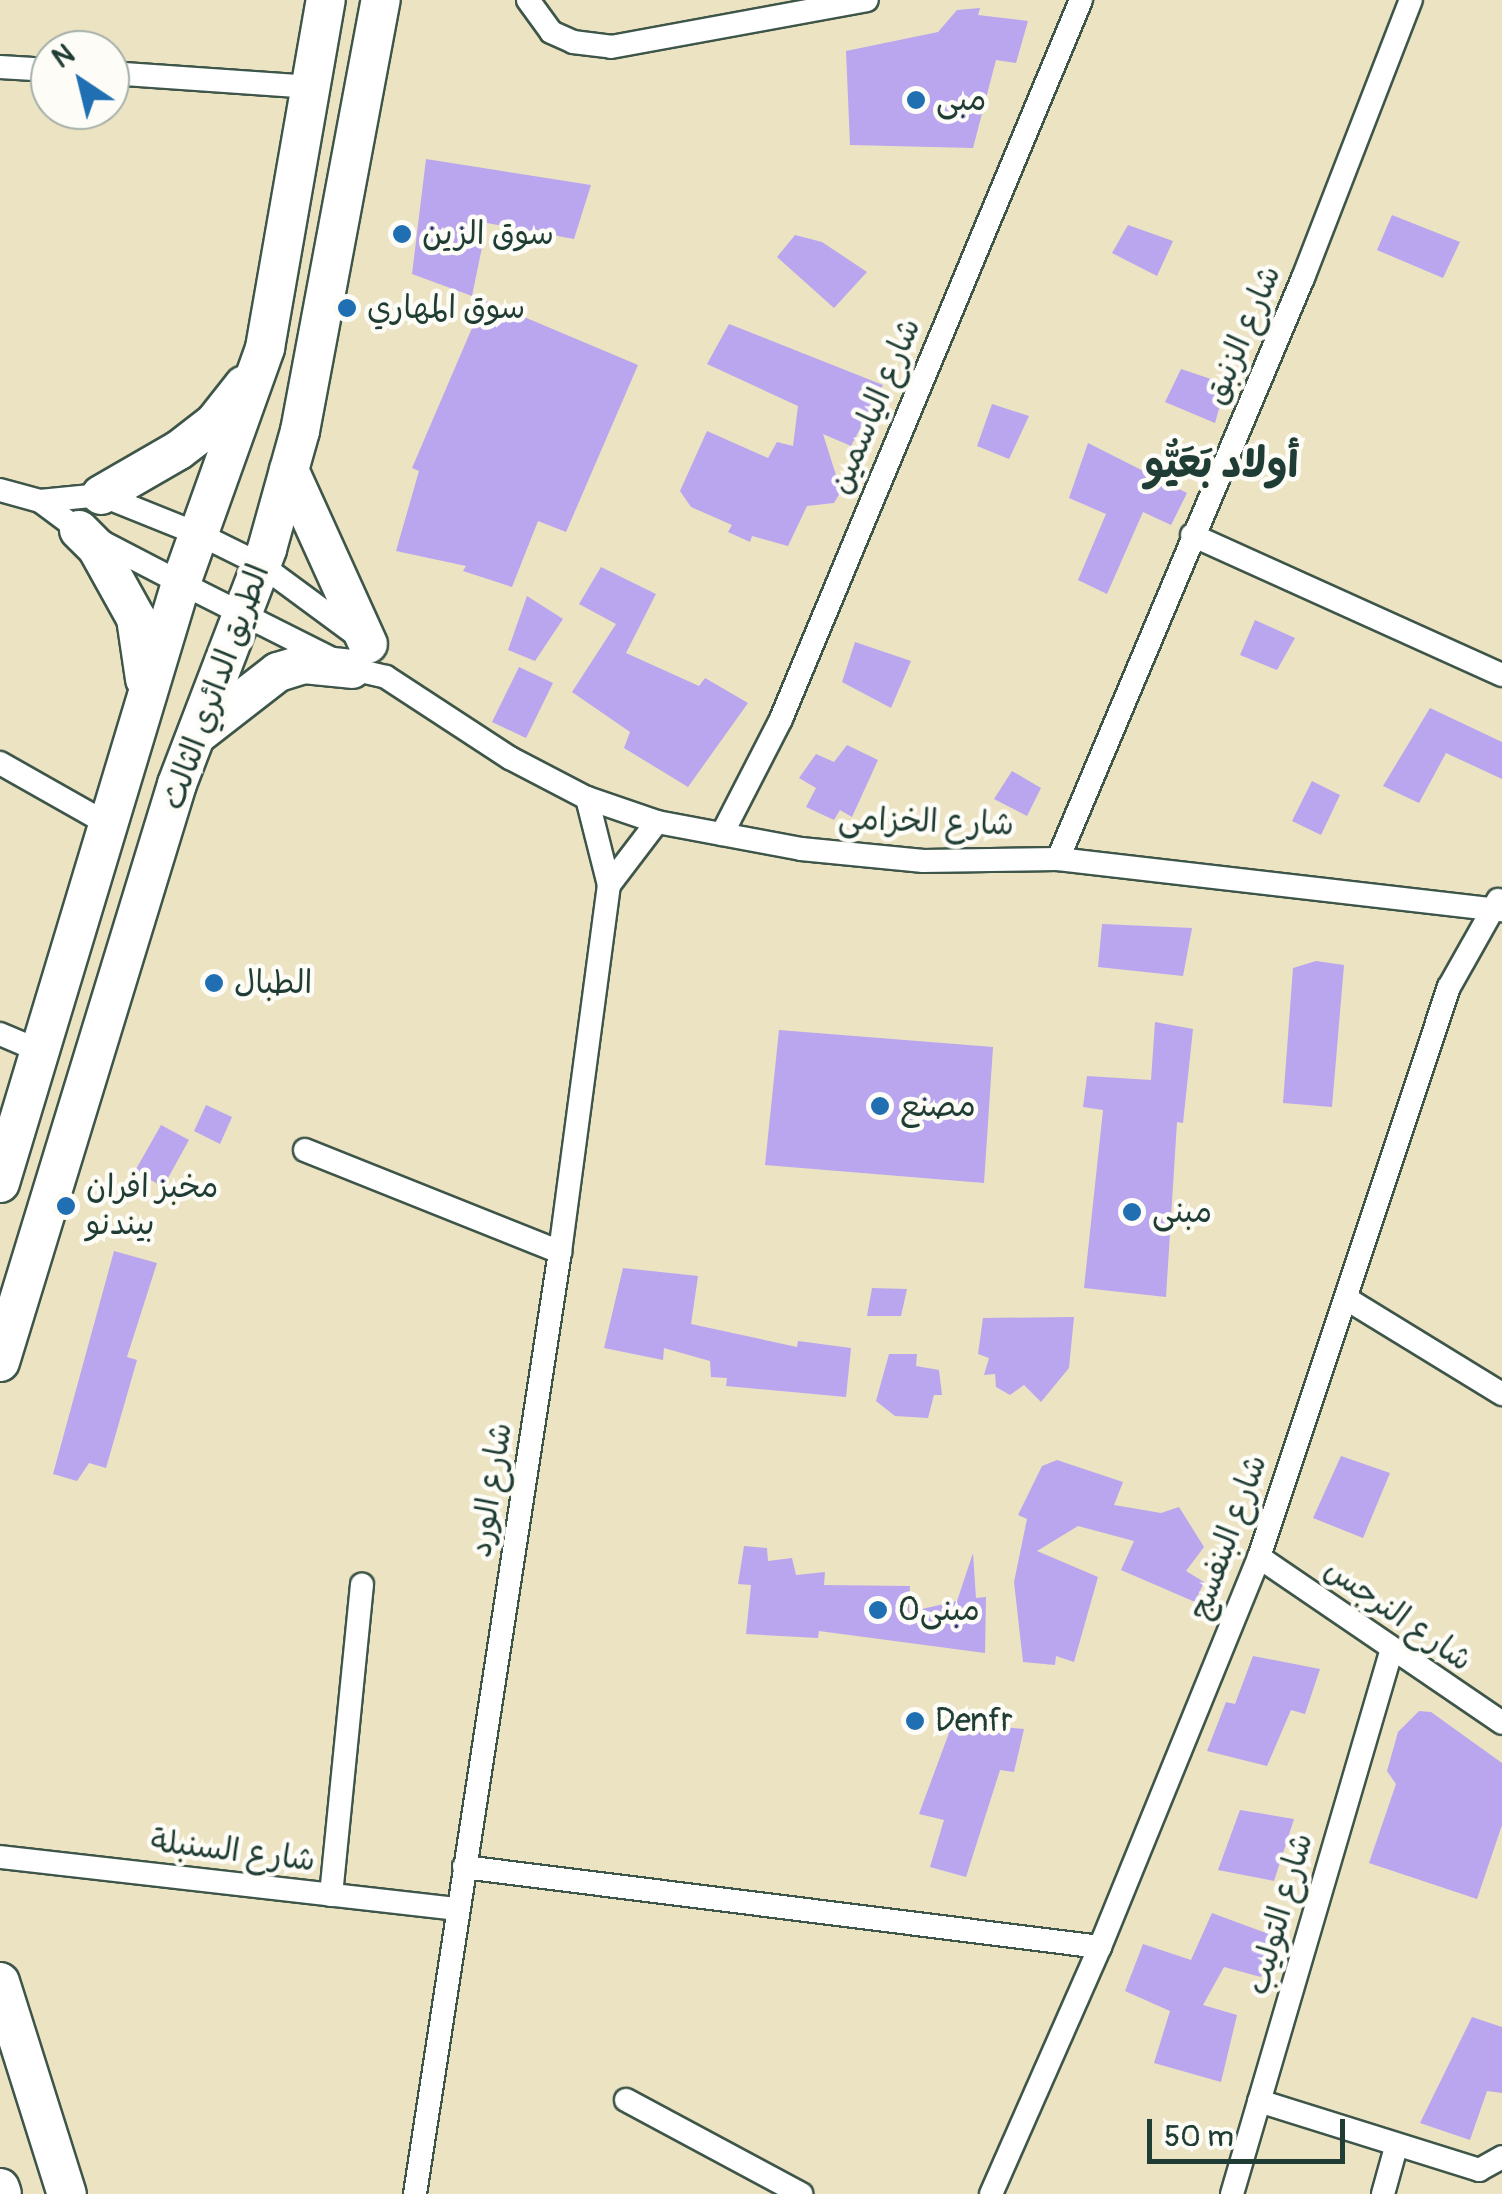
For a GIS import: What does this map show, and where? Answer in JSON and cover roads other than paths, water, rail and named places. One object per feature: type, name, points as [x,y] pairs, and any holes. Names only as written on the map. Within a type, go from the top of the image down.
[{"type":"main road","name":"الطريق الدائري الثالث","points":[[0,1183],[180,582],[202,536],[265,348],[326,0]]},
{"type":"main road","name":"الطريق الدائري الثالث","points":[[0,1362],[196,736],[260,564],[289,470],[374,68],[381,0]]},
{"type":"main road","points":[[101,495],[147,472],[214,423],[265,348]]},
{"type":"main road","points":[[196,736],[278,672],[304,664],[369,663],[289,470]]},
{"type":"main road","points":[[79,530],[98,548],[136,618],[145,654],[143,707]]},
{"type":"main road","points":[[0,1982],[67,2194]]},
{"type":"street","points":[[528,0],[551,32],[573,42],[611,47],[866,0]]},
{"type":"street","name":"شارع الياسمين","points":[[722,834],[782,719],[1081,0]]},
{"type":"street","name":"شارع الزنبق","points":[[1058,859],[1304,278],[1411,0]]},
{"type":"street","points":[[0,67],[30,69]]},
{"type":"street","points":[[130,74],[312,87]]},
{"type":"street","points":[[0,490],[40,501],[101,495],[202,536],[260,564],[369,663]]},
{"type":"street","points":[[40,501],[79,530],[180,582],[242,612],[369,663]]},
{"type":"street","points":[[1192,535],[1502,675]]},
{"type":"street","name":"شارع الخزامى","points":[[369,663],[474,736],[587,798],[656,822],[922,861],[1058,859],[1498,905]]},
{"type":"street","points":[[0,763],[108,824]]},
{"type":"street","name":"شارع الورد","points":[[415,2194],[560,1252],[609,885],[587,798]]},
{"type":"street","points":[[609,885],[656,822]]},
{"type":"street","name":"شارع البنفسج","points":[[991,2194],[1100,1948],[1259,1556],[1449,988],[1498,905]]},
{"type":"street","points":[[0,1034],[40,1052]]},
{"type":"street","points":[[305,1150],[560,1252]]},
{"type":"street","points":[[1346,1299],[1502,1394]]},
{"type":"street","name":"شارع النرجس","points":[[1259,1556],[1391,1652],[1502,1723]]},
{"type":"street","points":[[331,1895],[362,1585]]},
{"type":"street","name":"شارع التوليب","points":[[1232,2194],[1391,1652]]},
{"type":"street","name":"شارع السنبلة","points":[[0,1857],[458,1910]]},
{"type":"street","points":[[464,1867],[1100,1948]]},
{"type":"street","points":[[626,2100],[801,2194]]},
{"type":"street","points":[[1259,2101],[1479,2170],[1502,2157]]},
{"type":"street","points":[[1383,2194],[1396,2147]]},
{"type":"place","name":"مبى","points":[[916,100]]},
{"type":"place","name":"سوق الزين","points":[[402,234]]},
{"type":"place","name":"سوق المهاري","points":[[347,308]]},
{"type":"place","name":"الطبال","points":[[214,983]]},
{"type":"place","name":"مصنع","points":[[880,1106]]},
{"type":"place","name":"مخبز افران بيندنو","points":[[66,1206]]},
{"type":"place","name":"مبنى","points":[[1132,1212]]},
{"type":"place","name":"مبنى0","points":[[878,1610]]},
{"type":"place","name":"Denfr","points":[[915,1721]]},
{"type":"district","name":"أولاد بَعَيُّو","points":[[1221,464]]}]
